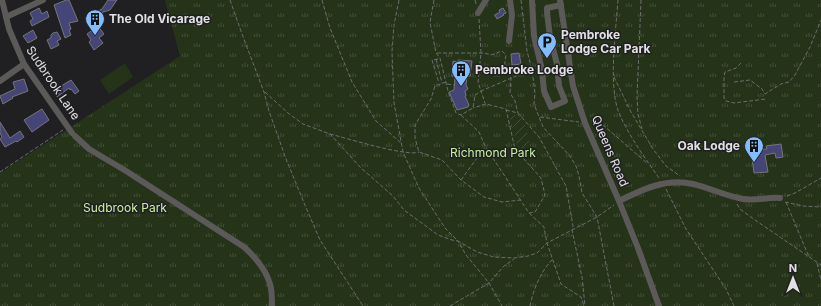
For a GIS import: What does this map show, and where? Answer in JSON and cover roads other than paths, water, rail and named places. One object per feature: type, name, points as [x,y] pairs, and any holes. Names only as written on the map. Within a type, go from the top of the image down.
[{"type":"street","name":"Sudbrook Lane","points":[[2,0],[15,45],[24,64],[74,135],[89,149],[244,247],[258,262],[270,283],[272,306]]},
{"type":"street","points":[[6,17],[42,0]]},
{"type":"street","points":[[478,13],[486,0]]},
{"type":"street","points":[[509,41],[512,15],[510,0]]},
{"type":"street","points":[[532,0],[534,36],[541,66],[544,91],[551,107],[565,101],[559,86],[557,64],[548,18],[547,0]]},
{"type":"street","points":[[547,8],[561,2]]},
{"type":"street","name":"Queens Road","points":[[561,2],[573,86],[585,123],[619,201],[659,306]]},
{"type":"street","points":[[0,81],[24,64]]},
{"type":"street","points":[[619,201],[637,192],[663,183],[678,182],[692,184],[730,196],[746,199],[761,200],[780,198]]},
{"type":"place","name":"The Old Vicarage","points":[[95,36]]},
{"type":"place","name":"Pembroke Lodge Car Park","points":[[547,59]]},
{"type":"place","name":"Pembroke Lodge","points":[[461,87]]},
{"type":"place","name":"Oak Lodge","points":[[754,163]]},
{"type":"park label","name":"Richmond Park","points":[[493,153]]},
{"type":"park label","name":"Sudbrook Park","points":[[125,208]]}]
